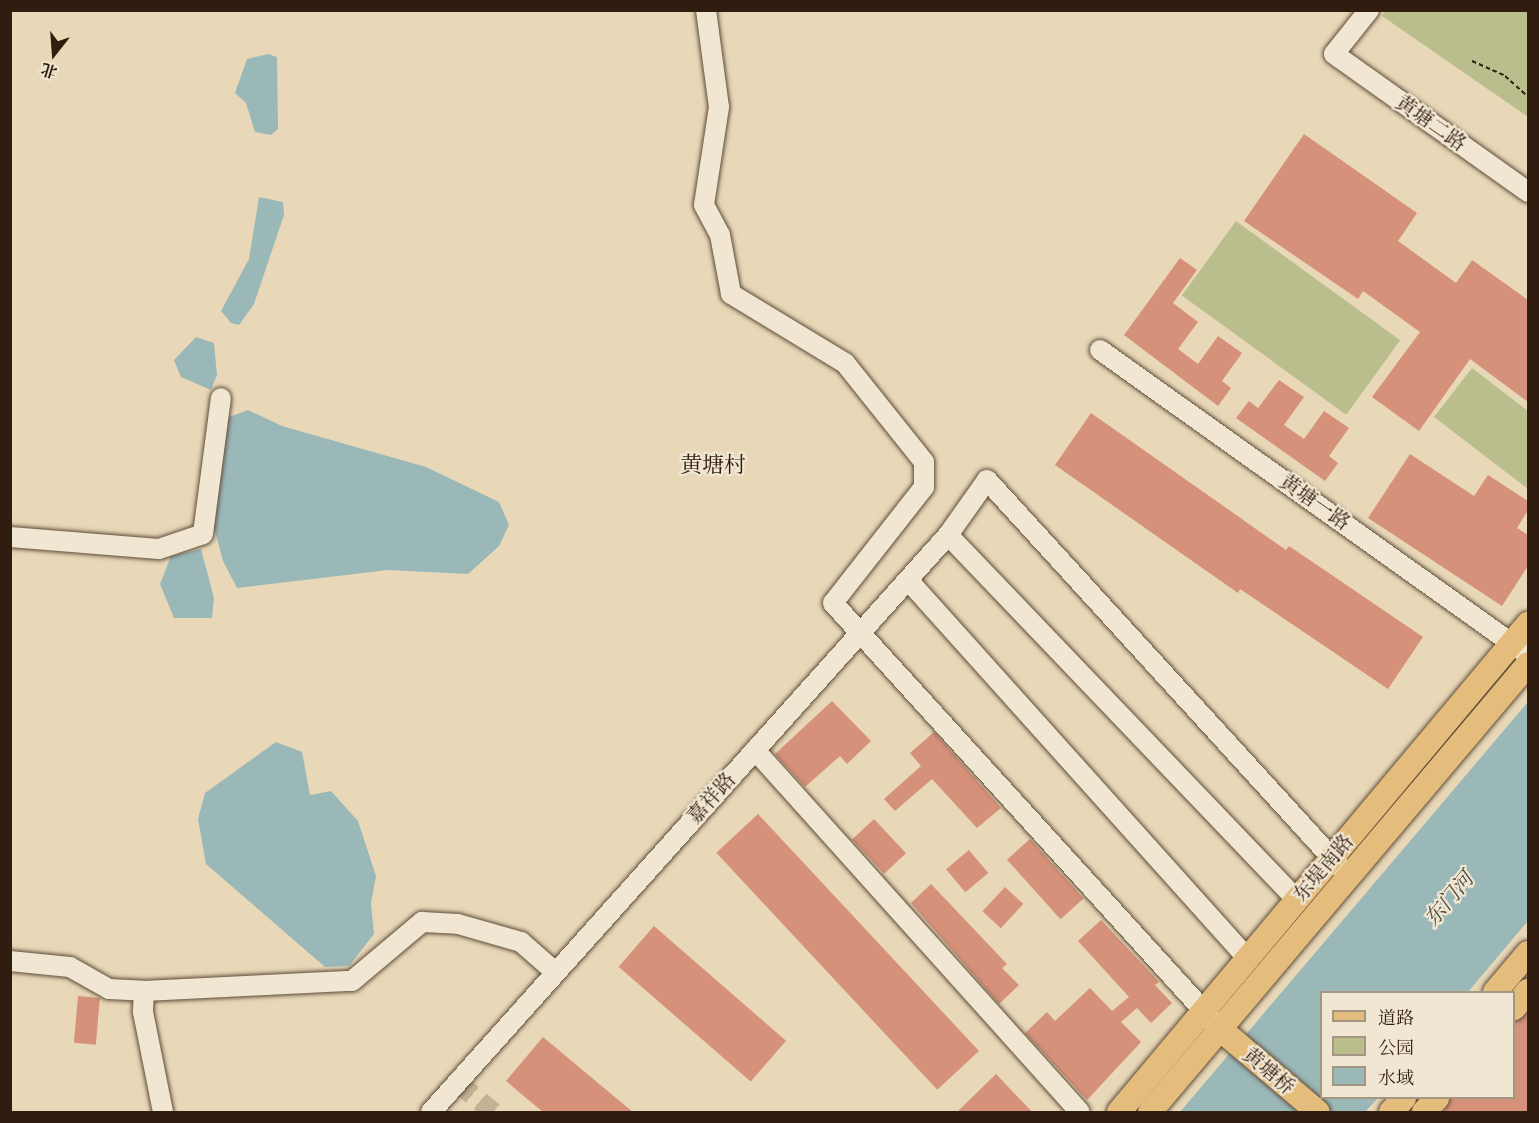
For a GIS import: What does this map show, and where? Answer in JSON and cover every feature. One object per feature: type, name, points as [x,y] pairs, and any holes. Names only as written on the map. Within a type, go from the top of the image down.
[{"type":"main road","name":"东堤南路","points":[[1150,1113],[1212,1021],[1248,959],[1330,858],[1520,649],[1528,624]]},
{"type":"main road","name":"东堤南路","points":[[1119,1113],[1212,1021],[1351,876],[1528,664]]},
{"type":"main road","points":[[1497,991],[1528,953]]},
{"type":"main road","points":[[1515,1007],[1528,991]]},
{"type":"main road","name":"黄塘桥","points":[[1212,1021],[1318,1113]]},
{"type":"main road","points":[[1391,1113],[1403,1099]]},
{"type":"main road","points":[[1424,1113],[1436,1099]]},
{"type":"street","points":[[706,10],[719,106],[704,205],[720,235],[731,294],[845,363],[924,462],[924,487],[834,603],[1212,1021]]},
{"type":"street","name":"黄塘二路","points":[[1370,10],[1334,54],[1528,192]]},
{"type":"street","name":"黄塘一路","points":[[1101,350],[1520,649]]},
{"type":"street","points":[[10,537],[159,549],[203,534],[221,398]]},
{"type":"street","name":"嘉祥路","points":[[431,1113],[554,970],[948,535],[987,480],[1330,858]]},
{"type":"street","points":[[948,535],[1297,900]]},
{"type":"street","points":[[908,580],[1248,959]]},
{"type":"street","points":[[754,750],[1080,1113]]},
{"type":"street","points":[[1330,858],[1351,876]]},
{"type":"street","points":[[10,961],[70,967],[109,990],[144,991],[352,981],[422,922],[458,924],[521,942],[554,970]]},
{"type":"street","points":[[144,991],[143,1012],[163,1113]]},
{"type":"path","points":[[1472,61],[1505,76],[1528,97]]},
{"type":"green space","points":[[1386,10],[1528,11],[1528,117],[1382,16]]},
{"type":"green space","points":[[1236,221],[1400,340],[1346,415],[1182,295]]},
{"type":"green space","points":[[1472,368],[1528,411],[1528,489],[1434,417]]},
{"type":"water","points":[[268,54],[277,57],[278,129],[271,135],[255,132],[246,103],[235,93],[247,59]]},
{"type":"water","points":[[259,197],[283,202],[284,215],[254,304],[239,325],[231,323],[221,311],[249,259]]},
{"type":"water","points":[[196,337],[214,343],[217,375],[211,390],[181,377],[174,360]]},
{"type":"water","points":[[248,410],[282,426],[426,467],[499,502],[509,525],[499,546],[468,574],[388,570],[237,588],[223,561],[207,502],[218,421]]},
{"type":"water","points":[[201,549],[214,598],[212,618],[174,618],[160,584],[171,556]]},
{"type":"water","name":"东门河","points":[[1528,702],[1528,921],[1469,991],[1320,991],[1320,1099],[1377,1099],[1365,1112],[1180,1112]]},
{"type":"water","points":[[276,742],[302,752],[310,795],[331,791],[358,821],[376,876],[371,903],[374,934],[349,966],[325,967],[206,864],[198,819],[205,793]]},
{"type":"building","points":[[1304,134],[1417,213],[1398,241],[1456,283],[1472,260],[1528,300],[1528,402],[1470,359],[1419,431],[1372,397],[1420,332],[1363,291],[1358,299],[1244,221]]},
{"type":"building","points":[[1180,258],[1197,270],[1173,303],[1198,322],[1178,349],[1198,364],[1218,336],[1242,353],[1222,381],[1231,388],[1218,406],[1124,335]]},
{"type":"building","points":[[1279,380],[1304,397],[1284,425],[1304,439],[1324,411],[1349,428],[1329,456],[1338,463],[1325,481],[1236,418],[1249,401],[1258,408]]},
{"type":"building","points":[[1091,413],[1286,550],[1289,546],[1423,637],[1388,689],[1240,589],[1238,593],[1055,465]]},
{"type":"building","points":[[1410,454],[1474,496],[1488,475],[1528,501],[1528,510],[1517,528],[1528,535],[1528,566],[1502,606],[1368,518]]},
{"type":"building","points":[[832,701],[871,741],[847,764],[840,756],[805,787],[775,754]]},
{"type":"building","points":[[934,732],[1001,808],[977,828],[932,779],[895,811],[884,799],[921,766],[910,753]]},
{"type":"building","points":[[758,814],[979,1051],[937,1090],[716,853]]},
{"type":"building","points":[[874,819],[906,853],[884,874],[852,839]]},
{"type":"building","points":[[1030,839],[1084,898],[1060,919],[1007,860]]},
{"type":"building","points":[[969,850],[988,873],[965,892],[946,869]]},
{"type":"building","points":[[931,884],[1007,964],[1002,968],[1019,985],[999,1004],[911,903]]},
{"type":"building","points":[[1005,887],[1023,904],[1001,928],[982,911]]},
{"type":"building","points":[[1101,920],[1159,982],[1155,985],[1172,1003],[1151,1023],[1137,1008],[1121,1022],[1141,1042],[1087,1100],[1025,1033],[1047,1012],[1055,1021],[1090,988],[1112,1011],[1129,997],[1078,941]]},
{"type":"building","points":[[654,926],[786,1041],[751,1082],[619,967]]},
{"type":"building","points":[[78,996],[100,998],[96,1045],[74,1043]]},
{"type":"building","points":[[1528,1013],[1528,1113],[1443,1113],[1450,1099],[1515,1099],[1515,1021]]},
{"type":"building","points":[[543,1037],[634,1113],[544,1113],[506,1081]]},
{"type":"building","points":[[996,1074],[1033,1113],[956,1113]]},
{"type":"tunnel","points":[[457,1082],[493,1112]]},
{"type":"district","name":"黄塘村","points":[[713,465]]}]
